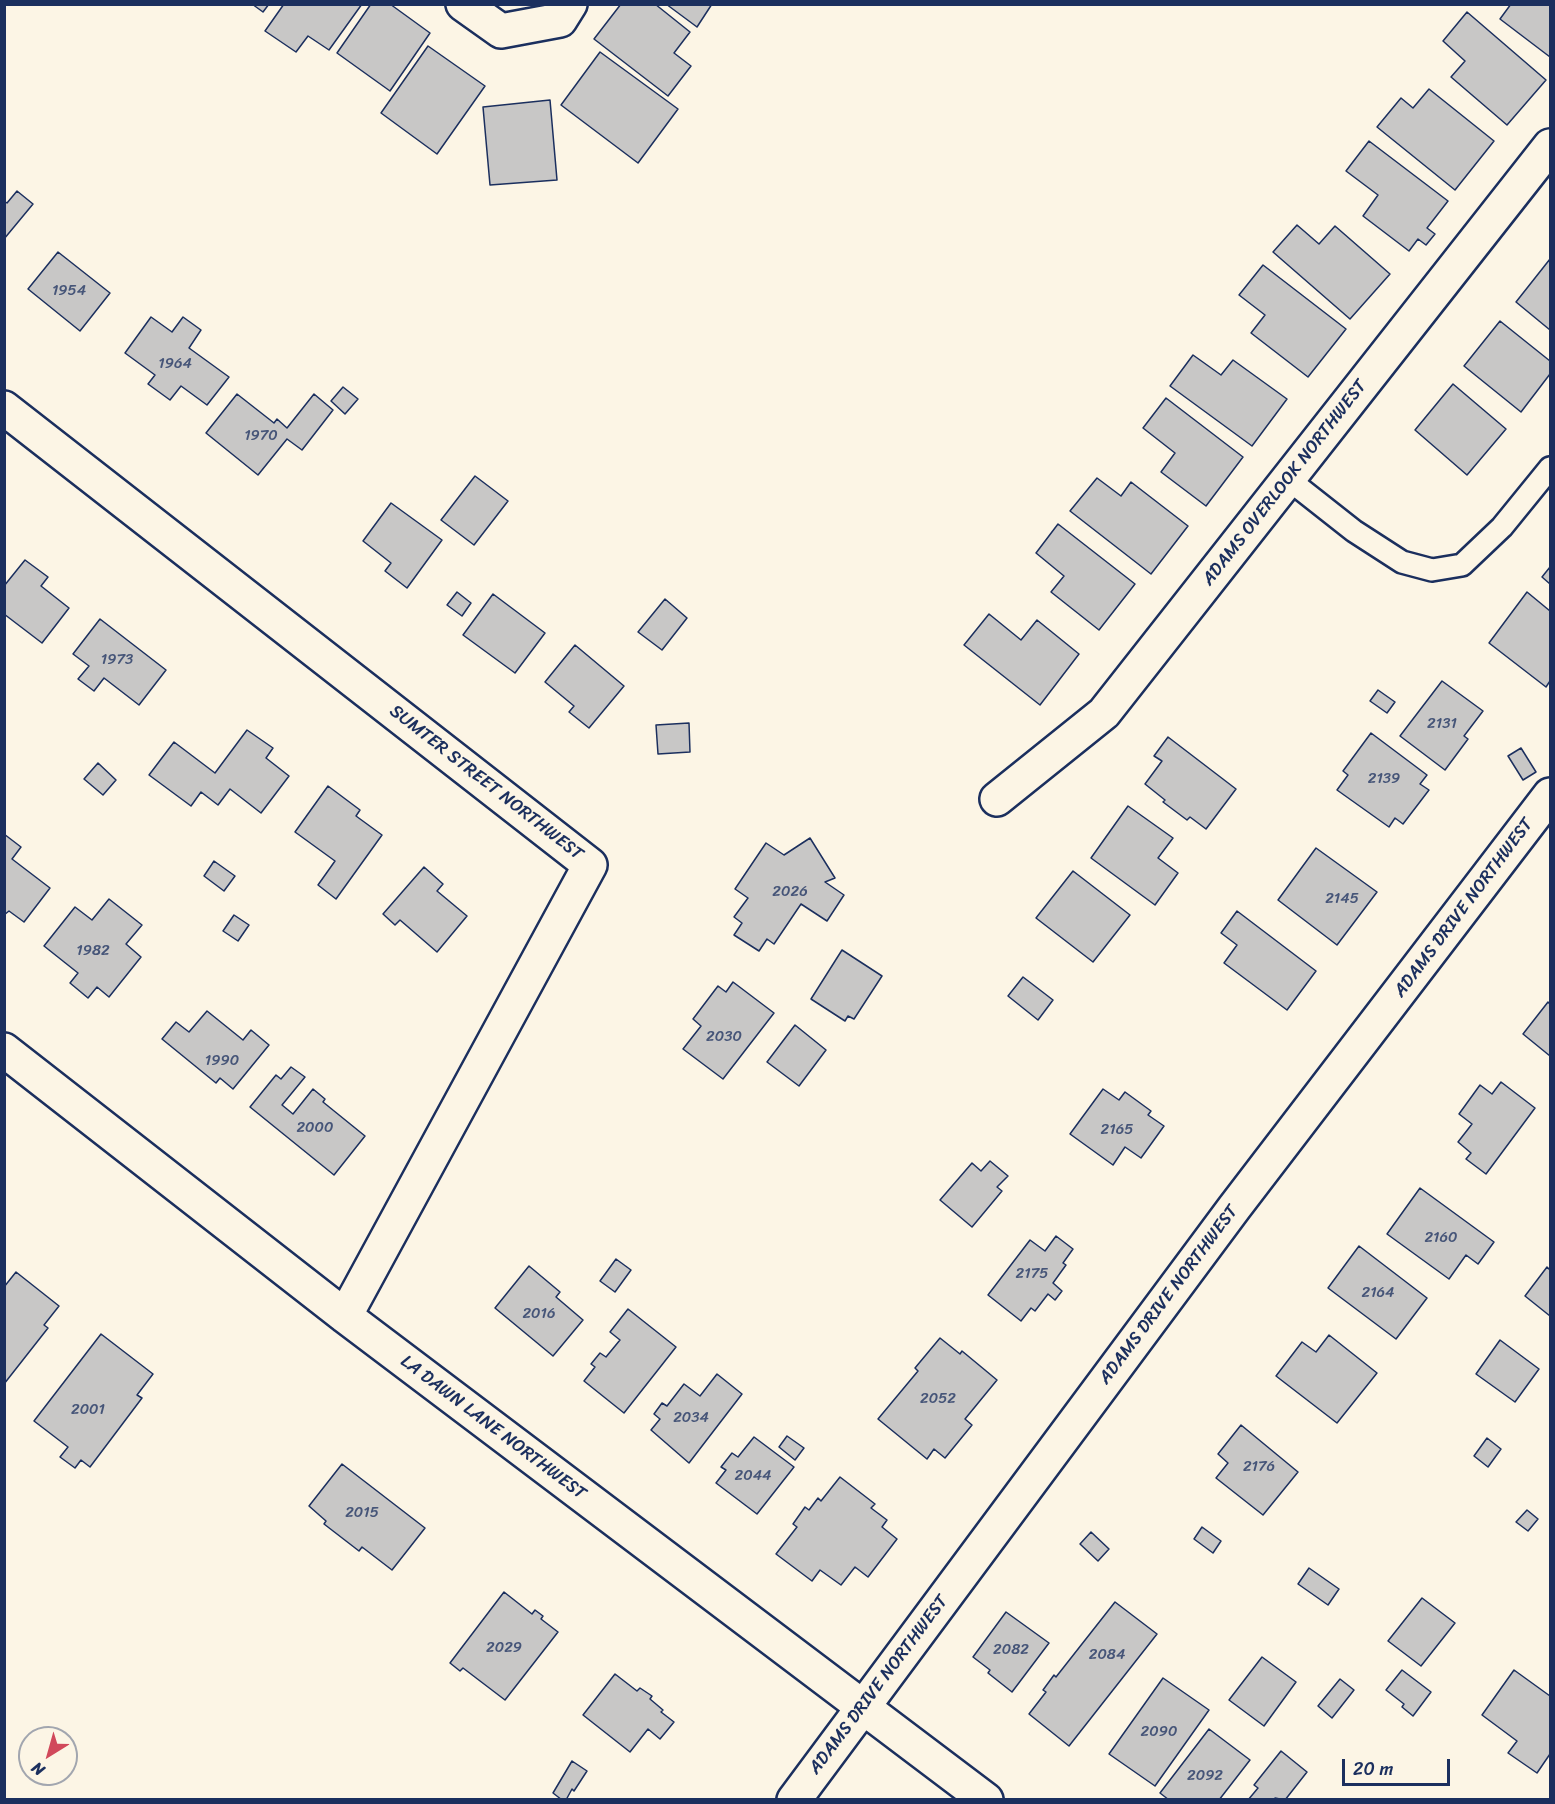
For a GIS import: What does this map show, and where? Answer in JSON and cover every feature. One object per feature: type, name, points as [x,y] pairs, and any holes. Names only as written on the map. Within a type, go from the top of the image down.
[{"type":"street","points":[[462,4],[501,32],[560,20],[570,4]]},
{"type":"street","name":"ADAMS OVERLOOK NORTHWEST","points":[[997,799],[1104,713],[1551,146]]},
{"type":"street","name":"SUMTER STREET NORTHWEST","points":[[4,408],[590,865],[345,1316]]},
{"type":"street","name":"ADAMS DRIVE NORTHWEST","points":[[794,1800],[1234,1208],[1551,795]]},
{"type":"street","name":"LA DAWN LANE NORTHWEST","points":[[4,1050],[345,1316],[986,1800]]},
{"type":"lane","points":[[1287,479],[1354,531],[1402,562],[1432,570],[1462,565],[1502,527],[1551,468]]},
{"type":"building","points":[[252,4],[269,4],[263,12]]},
{"type":"building","points":[[284,4],[362,4],[329,50],[308,36],[296,52],[265,31]]},
{"type":"building","points":[[371,4],[390,4],[430,33],[390,91],[337,53]]},
{"type":"building","points":[[621,4],[655,4],[690,32],[674,53],[691,66],[668,96],[594,39]]},
{"type":"building","points":[[666,4],[712,4],[697,27]]},
{"type":"building","points":[[1511,4],[1550,4],[1550,57],[1500,19]]},
{"type":"building","points":[[1467,12],[1546,80],[1507,125],[1451,77],[1465,61],[1443,41]]},
{"type":"building","points":[[428,46],[485,86],[437,154],[381,113]]},
{"type":"building","points":[[600,52],[678,109],[638,163],[561,105]]},
{"type":"building","points":[[1429,89],[1494,141],[1455,190],[1377,127],[1401,98],[1413,108]]},
{"type":"building","points":[[550,100],[557,180],[490,185],[483,107]]},
{"type":"building","points":[[1369,141],[1448,201],[1427,228],[1435,234],[1426,245],[1418,239],[1409,251],[1363,216],[1378,195],[1346,171]]},
{"type":"building","points":[[17,191],[33,204],[4,239],[4,201],[7,203]]},
{"type":"building","points":[[1297,225],[1319,244],[1335,226],[1390,274],[1350,319],[1273,252]]},
{"type":"building","points":[[58,252],[110,293],[80,331],[28,289]]},
{"type":"building","points":[[1550,259],[1550,330],[1516,302]]},
{"type":"building","points":[[1263,265],[1346,329],[1308,377],[1251,333],[1265,315],[1239,295]]},
{"type":"building","points":[[151,317],[172,332],[183,317],[201,330],[189,348],[229,377],[207,405],[181,386],[170,400],[148,384],[155,375],[125,353]]},
{"type":"building","points":[[1500,321],[1550,361],[1550,374],[1521,412],[1464,366]]},
{"type":"building","points":[[1193,355],[1221,375],[1233,360],[1287,399],[1252,446],[1170,386]]},
{"type":"building","points":[[1453,384],[1506,429],[1467,475],[1415,430]]},
{"type":"building","points":[[343,387],[358,399],[345,414],[331,401]]},
{"type":"building","points":[[237,394],[274,423],[277,419],[287,428],[314,394],[333,410],[302,450],[287,439],[258,475],[206,433]]},
{"type":"building","points":[[1166,398],[1243,457],[1206,506],[1161,472],[1175,453],[1143,428]]},
{"type":"building","points":[[475,476],[508,501],[474,545],[441,520]]},
{"type":"building","points":[[1097,478],[1121,496],[1131,482],[1188,526],[1151,574],[1070,511]]},
{"type":"building","points":[[391,503],[442,540],[407,588],[385,571],[391,563],[363,541]]},
{"type":"building","points":[[1058,524],[1135,584],[1099,630],[1051,592],[1064,576],[1036,553]]},
{"type":"building","points":[[25,560],[48,577],[41,586],[69,608],[42,643],[4,614],[4,586]]},
{"type":"building","points":[[1550,567],[1550,584],[1542,577]]},
{"type":"building","points":[[457,592],[471,603],[462,616],[447,605]]},
{"type":"building","points":[[1527,592],[1550,611],[1550,681],[1546,687],[1489,643]]},
{"type":"building","points":[[493,594],[545,633],[515,673],[463,635]]},
{"type":"building","points":[[665,599],[687,618],[662,650],[638,632]]},
{"type":"building","points":[[989,614],[1021,640],[1037,620],[1079,654],[1040,705],[964,645]]},
{"type":"building","points":[[100,619],[166,670],[139,705],[104,678],[94,691],[78,679],[89,666],[73,654]]},
{"type":"building","points":[[575,645],[624,686],[589,728],[569,712],[574,706],[545,682]]},
{"type":"building","points":[[1442,681],[1483,711],[1464,736],[1468,739],[1445,770],[1400,736]]},
{"type":"building","points":[[1378,690],[1395,702],[1387,713],[1370,701]]},
{"type":"building","points":[[689,723],[690,752],[658,754],[656,725]]},
{"type":"building","points":[[247,730],[273,748],[266,758],[289,776],[261,813],[230,789],[218,805],[201,792],[191,806],[149,775],[174,742],[215,773]]},
{"type":"building","points":[[1371,733],[1427,775],[1420,784],[1429,790],[1403,824],[1395,818],[1389,827],[1337,790],[1348,775],[1343,771]]},
{"type":"building","points":[[1168,737],[1236,789],[1206,829],[1190,817],[1187,820],[1163,802],[1165,800],[1145,784],[1162,761],[1154,756]]},
{"type":"building","points":[[1521,748],[1536,772],[1523,780],[1508,756]]},
{"type":"building","points":[[98,763],[116,780],[103,795],[84,779]]},
{"type":"building","points":[[328,786],[360,810],[356,816],[382,835],[336,899],[318,885],[335,861],[295,832]]},
{"type":"building","points":[[1128,806],[1173,838],[1158,858],[1178,873],[1155,905],[1091,858]]},
{"type":"building","points":[[4,834],[21,847],[12,859],[50,888],[24,922],[9,911],[4,915]]},
{"type":"building","points":[[810,838],[835,878],[825,882],[844,895],[827,921],[801,904],[774,944],[767,939],[759,951],[734,935],[742,923],[734,917],[748,898],[735,889],[766,843],[784,855]]},
{"type":"building","points":[[1316,848],[1377,892],[1337,945],[1278,900]]},
{"type":"building","points":[[214,861],[235,876],[224,891],[204,876]]},
{"type":"building","points":[[424,867],[443,884],[437,891],[467,916],[437,952],[400,920],[395,925],[383,914]]},
{"type":"building","points":[[1073,871],[1130,915],[1093,962],[1036,918]]},
{"type":"building","points":[[109,899],[142,925],[126,944],[141,957],[109,997],[97,987],[88,998],[70,983],[78,973],[44,946],[75,907],[92,920]]},
{"type":"building","points":[[1237,911],[1316,971],[1287,1010],[1224,963],[1237,945],[1221,933]]},
{"type":"building","points":[[234,915],[249,925],[238,941],[223,931]]},
{"type":"building","points":[[842,950],[882,976],[854,1019],[848,1016],[845,1021],[811,999]]},
{"type":"building","points":[[1023,977],[1053,1000],[1038,1020],[1008,996]]},
{"type":"building","points":[[733,982],[774,1013],[723,1079],[683,1049],[701,1026],[693,1019],[718,986],[726,992]]},
{"type":"building","points":[[1548,1002],[1550,1004],[1550,1056],[1523,1034]]},
{"type":"building","points":[[207,1011],[243,1040],[251,1030],[269,1045],[233,1089],[220,1078],[216,1083],[162,1039],[176,1022],[189,1032]]},
{"type":"building","points":[[795,1025],[826,1050],[799,1086],[767,1062]]},
{"type":"building","points":[[291,1067],[305,1077],[282,1105],[293,1114],[313,1089],[325,1099],[323,1102],[365,1136],[334,1175],[250,1107],[276,1075],[281,1079]]},
{"type":"building","points":[[1501,1082],[1535,1108],[1486,1174],[1466,1159],[1471,1153],[1458,1142],[1472,1124],[1459,1114],[1480,1085],[1492,1094]]},
{"type":"building","points":[[1103,1089],[1119,1100],[1125,1092],[1151,1111],[1148,1115],[1164,1126],[1141,1158],[1125,1147],[1113,1165],[1070,1134]]},
{"type":"building","points":[[990,1161],[1008,1176],[997,1187],[1002,1191],[972,1227],[940,1200],[972,1163],[981,1171]]},
{"type":"building","points":[[1420,1188],[1494,1242],[1478,1264],[1466,1255],[1449,1279],[1387,1234]]},
{"type":"building","points":[[1056,1236],[1073,1249],[1063,1263],[1066,1265],[1053,1283],[1062,1291],[1055,1300],[1048,1294],[1035,1311],[1031,1308],[1021,1321],[988,1295],[1030,1240],[1045,1251]]},
{"type":"building","points":[[1359,1246],[1427,1298],[1396,1339],[1328,1288]]},
{"type":"building","points":[[616,1259],[631,1270],[615,1292],[600,1281]]},
{"type":"building","points":[[529,1266],[560,1292],[556,1297],[583,1320],[553,1356],[495,1308]]},
{"type":"building","points":[[1547,1267],[1550,1270],[1550,1316],[1525,1296]]},
{"type":"building","points":[[16,1272],[59,1306],[44,1325],[48,1328],[4,1384],[4,1287]]},
{"type":"building","points":[[628,1309],[676,1347],[624,1413],[584,1381],[595,1367],[591,1364],[600,1353],[606,1357],[620,1340],[610,1332]]},
{"type":"building","points":[[101,1334],[153,1374],[137,1395],[142,1398],[90,1467],[81,1460],[75,1468],[60,1457],[68,1447],[34,1421]]},
{"type":"building","points":[[1329,1335],[1377,1373],[1337,1423],[1276,1376],[1302,1342],[1316,1352]]},
{"type":"building","points":[[940,1338],[960,1354],[962,1351],[997,1380],[965,1419],[972,1425],[945,1458],[934,1449],[927,1459],[878,1419],[918,1371],[915,1368]]},
{"type":"building","points":[[1500,1340],[1539,1369],[1515,1402],[1476,1374]]},
{"type":"building","points":[[717,1374],[742,1394],[689,1463],[651,1430],[660,1419],[654,1414],[662,1403],[667,1406],[684,1384],[700,1396]]},
{"type":"building","points":[[1241,1425],[1298,1472],[1263,1515],[1216,1478],[1228,1463],[1218,1454]]},
{"type":"building","points":[[787,1436],[804,1448],[795,1460],[779,1447]]},
{"type":"building","points":[[754,1437],[794,1467],[757,1514],[716,1483],[726,1470],[721,1467],[732,1453],[738,1457]]},
{"type":"building","points":[[1487,1438],[1501,1449],[1488,1467],[1474,1456]]},
{"type":"building","points":[[342,1464],[425,1528],[392,1570],[362,1547],[359,1551],[324,1524],[326,1521],[309,1506]]},
{"type":"building","points":[[840,1477],[875,1504],[871,1508],[887,1520],[882,1527],[897,1539],[868,1577],[855,1567],[841,1585],[820,1570],[812,1581],[776,1554],[797,1527],[793,1524],[805,1507],[809,1510],[818,1498],[821,1501]]},
{"type":"building","points":[[1527,1510],[1538,1519],[1528,1531],[1516,1522]]},
{"type":"building","points":[[1202,1527],[1221,1541],[1213,1553],[1194,1539]]},
{"type":"building","points":[[1091,1532],[1109,1549],[1098,1561],[1080,1544]]},
{"type":"building","points":[[1309,1568],[1339,1589],[1328,1605],[1298,1584]]},
{"type":"building","points":[[504,1592],[532,1614],[535,1610],[543,1616],[541,1619],[558,1632],[505,1700],[463,1668],[460,1671],[450,1663]]},
{"type":"building","points":[[1422,1598],[1455,1623],[1421,1666],[1388,1641]]},
{"type":"building","points":[[1115,1602],[1157,1634],[1069,1746],[1029,1714],[1046,1692],[1043,1690],[1054,1675],[1056,1677]]},
{"type":"building","points":[[1006,1612],[1049,1643],[1012,1692],[988,1673],[990,1670],[973,1657]]},
{"type":"building","points":[[1262,1657],[1296,1682],[1264,1726],[1229,1700]]},
{"type":"building","points":[[1402,1670],[1431,1692],[1413,1716],[1402,1707],[1404,1704],[1386,1690]]},
{"type":"building","points":[[1514,1670],[1550,1696],[1550,1754],[1537,1773],[1508,1753],[1517,1741],[1482,1715]]},
{"type":"building","points":[[615,1674],[637,1691],[640,1688],[652,1696],[650,1699],[663,1710],[661,1712],[674,1722],[660,1739],[648,1729],[630,1752],[583,1715]]},
{"type":"building","points":[[1163,1678],[1209,1710],[1155,1786],[1109,1754]]},
{"type":"building","points":[[1340,1679],[1354,1690],[1332,1718],[1318,1706]]},
{"type":"building","points":[[1209,1729],[1250,1760],[1219,1800],[1169,1800],[1160,1793]]},
{"type":"building","points":[[1281,1751],[1307,1772],[1285,1800],[1275,1798],[1274,1800],[1248,1800],[1258,1788],[1254,1785]]},
{"type":"building","points":[[572,1761],[587,1771],[574,1791],[572,1789],[566,1800],[562,1800],[553,1793]]}]
